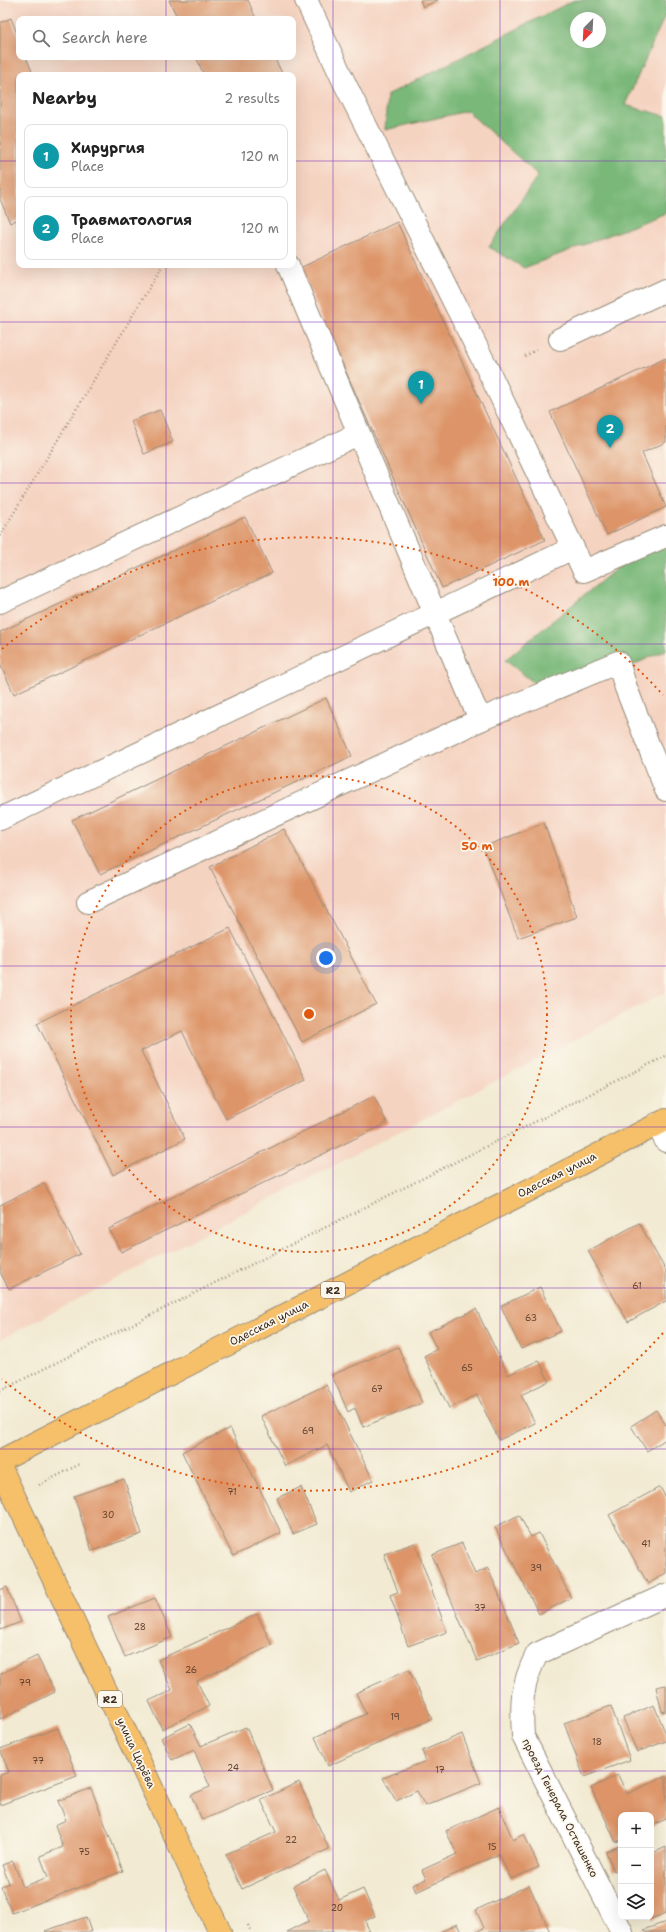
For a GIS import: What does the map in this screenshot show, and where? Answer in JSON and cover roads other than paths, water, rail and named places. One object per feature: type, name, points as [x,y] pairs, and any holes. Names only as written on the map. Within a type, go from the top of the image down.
[{"type":"main road","name":"Одесская улица","points":[[0,1460],[663,1128]]},
{"type":"main road","name":"улица Царёва","points":[[0,1466],[220,1932]]},
{"type":"street","points":[[306,0],[345,84],[489,372],[584,571],[666,536]]},
{"type":"street","points":[[289,268],[434,613],[474,706],[482,720]]},
{"type":"street","points":[[560,339],[666,290]]},
{"type":"street","points":[[0,602],[358,434]]},
{"type":"street","points":[[0,819],[573,548]]},
{"type":"street","points":[[88,902],[482,720],[618,662],[626,688],[666,790]]},
{"type":"street","name":"проезд Генерала Осташенко","points":[[622,1932],[523,1736],[521,1702],[528,1672],[537,1654],[666,1595]]},
{"type":"place","name":"Хирургия","points":[[421,404]]},
{"type":"place","name":"Травматология","points":[[610,448]]}]
